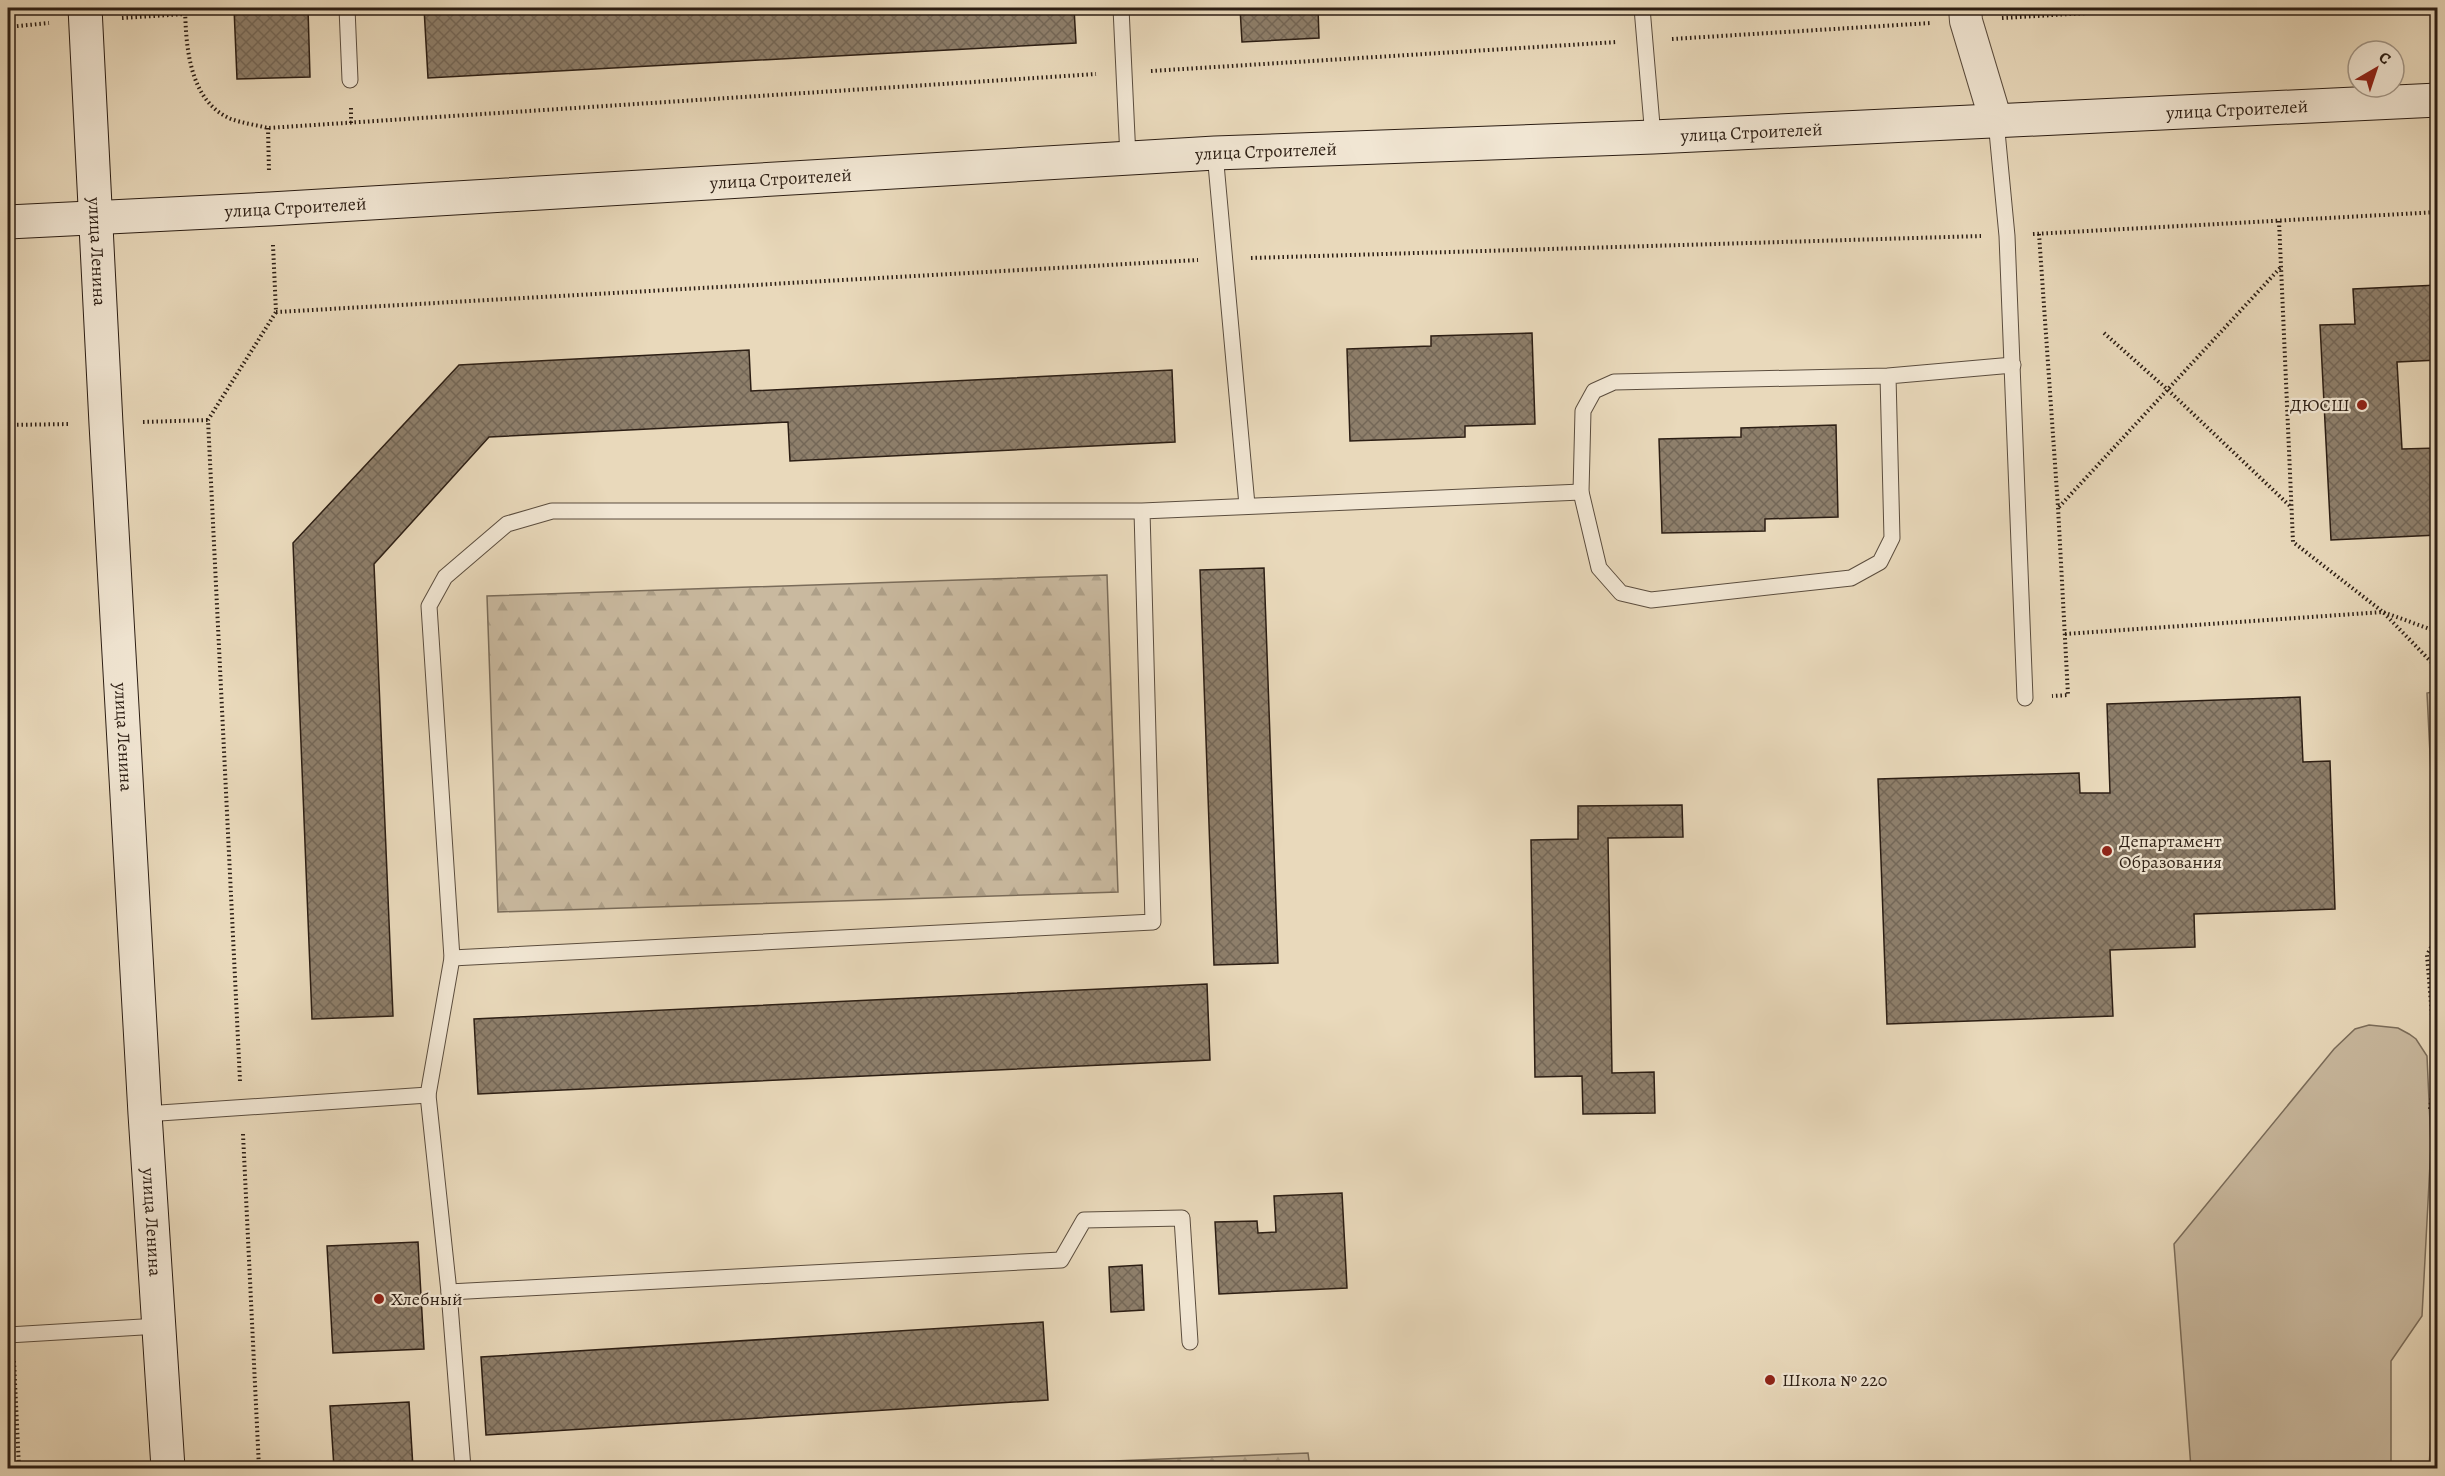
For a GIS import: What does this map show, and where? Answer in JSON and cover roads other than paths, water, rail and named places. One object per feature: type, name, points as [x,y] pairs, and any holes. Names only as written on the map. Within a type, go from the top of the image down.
[{"type":"street","name":"улица Ленина","points":[[85,8],[145,1114],[168,1468]]},
{"type":"street","points":[[1965,14],[1996,121]]},
{"type":"street","name":"улица Строителей","points":[[8,222],[270,209],[1215,153],[1653,137],[2438,100]]},
{"type":"lane","points":[[347,8],[350,80]]},
{"type":"lane","points":[[1121,8],[1128,158]]},
{"type":"lane","points":[[1642,8],[1653,137]]},
{"type":"lane","points":[[1996,121],[2007,236],[2025,698]]},
{"type":"lane","points":[[1215,153],[1247,505]]},
{"type":"lane","points":[[1887,376],[1892,538],[1880,562],[1851,578],[1651,600],[1621,592],[1599,568],[1581,492],[1583,411],[1594,390],[1614,382],[1887,376],[2013,365]]},
{"type":"lane","points":[[464,1468],[449,1292],[428,1095],[452,958],[429,606],[446,578],[507,524],[552,512],[1142,511],[1581,492]]},
{"type":"lane","points":[[452,958],[1153,922],[1142,511]]},
{"type":"lane","points":[[145,1114],[428,1095]]},
{"type":"lane","points":[[449,1292],[1061,1260],[1084,1220],[1182,1218],[1190,1342]]},
{"type":"lane","points":[[10,1335],[159,1326]]},
{"type":"place","name":"ДЮСШ","points":[[2362,405]]},
{"type":"place","name":"Департамент Образования","points":[[2107,851]]},
{"type":"place","name":"Хлебный","points":[[379,1299]]},
{"type":"place","name":"Школа № 220","points":[[1770,1380]]}]
